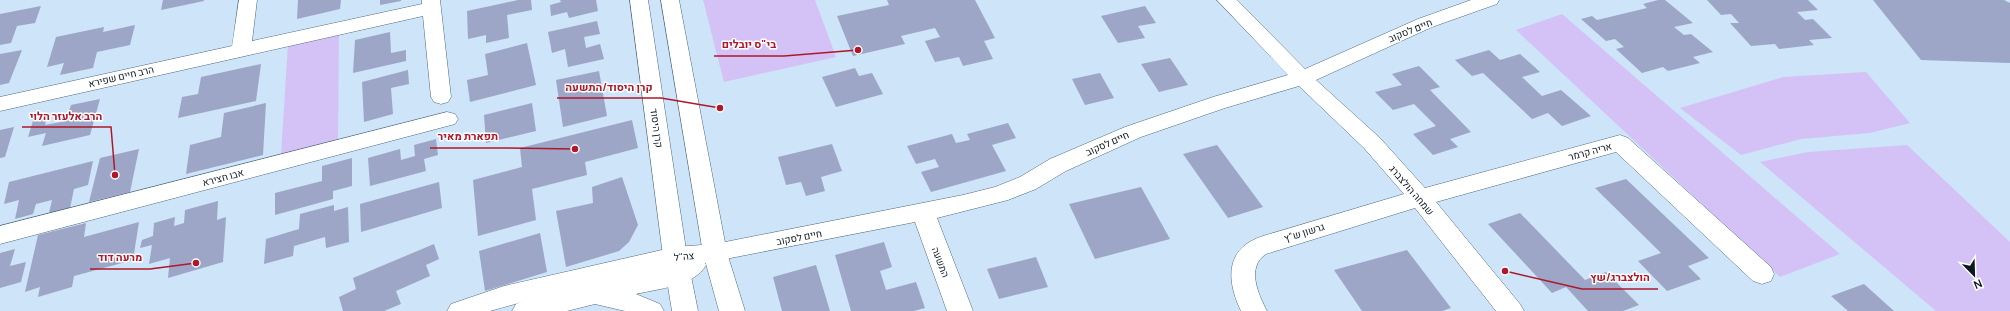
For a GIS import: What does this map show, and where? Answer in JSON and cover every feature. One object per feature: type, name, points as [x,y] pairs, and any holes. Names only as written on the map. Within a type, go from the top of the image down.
[{"type":"street","points":[[241,49],[248,0]]},
{"type":"street","name":"קרן היסוד","points":[[639,0],[676,265],[685,311]]},
{"type":"street","points":[[670,0],[715,254],[732,311]]},
{"type":"street","name":"שמחה הולצברג","points":[[1226,0],[1302,78],[1356,126],[1420,198],[1511,311]]},
{"type":"street","name":"חיים לסקוב","points":[[715,254],[923,212],[1000,194],[1028,183],[1058,165],[1133,132],[1213,104],[1263,91],[1302,78],[1425,23],[1490,0]]},
{"type":"street","points":[[431,4],[441,97]]},
{"type":"street","name":"הרב חיים שפירא","points":[[0,104],[431,4]]},
{"type":"street","name":"אבו חצירא","points":[[0,235],[447,119]]},
{"type":"street","name":"אריה קרמר","points":[[1420,198],[1620,143],[1762,274]]},
{"type":"street","name":"גרשון ש\"ץ","points":[[1254,311],[1244,288],[1244,264],[1250,253],[1263,245],[1420,198]]},
{"type":"street","name":"התשעה","points":[[923,212],[960,311]]},
{"type":"street","name":"צה\"ל","points":[[525,311],[593,294],[676,265],[715,254]]},
{"type":"street","name":"צה\"ל","points":[[460,311],[504,296],[676,265]]},
{"type":"street","points":[[593,294],[624,300],[651,311]]},
{"type":"shaded area","points":[[703,0],[815,0],[836,57],[724,82]]},
{"type":"shaded area","points":[[1562,14],[1840,254],[1780,277],[1516,30]]},
{"type":"shaded area","points":[[339,32],[338,140],[281,155],[288,44]]},
{"type":"shaded area","points":[[1866,72],[1910,123],[1870,133],[1801,139],[1741,155],[1680,108],[1783,77]]},
{"type":"shaded area","points":[[1907,145],[2010,242],[2010,311],[1936,311],[1760,162],[1808,152]]},
{"type":"building","points":[[163,0],[204,0],[204,1],[161,10]]},
{"type":"building","points":[[298,0],[341,0],[340,9],[297,19]]},
{"type":"building","points":[[380,0],[401,0],[401,1],[380,5]]},
{"type":"building","points":[[518,0],[531,0],[532,10],[507,15],[509,38],[486,43],[486,35],[468,39],[467,11]]},
{"type":"building","points":[[560,0],[596,0],[598,11],[569,18],[567,12],[551,16],[550,5],[561,2]]},
{"type":"building","points":[[887,0],[975,0],[995,38],[984,41],[993,59],[963,66],[959,57],[935,62],[925,41],[940,37],[935,28],[901,36],[905,44],[853,56],[837,16],[889,5]]},
{"type":"building","points":[[1658,0],[1665,0],[1693,23],[1674,27],[1684,35],[1691,34],[1713,52],[1693,57],[1700,63],[1668,71],[1663,67],[1642,73],[1616,49],[1624,47],[1615,39],[1606,41],[1581,19],[1592,16],[1597,20],[1647,8],[1643,4]]},
{"type":"building","points":[[1707,0],[1808,0],[1818,10],[1797,12],[1805,20],[1813,19],[1832,38],[1809,40],[1814,45],[1779,49],[1775,44],[1751,46],[1730,23],[1739,23],[1731,14],[1721,15]]},
{"type":"building","points":[[1873,0],[2004,0],[2010,3],[2010,63],[1921,60]]},
{"type":"building","points":[[41,6],[35,23],[17,26],[11,43],[0,45],[0,14]]},
{"type":"building","points":[[1145,6],[1156,23],[1138,26],[1145,38],[1118,43],[1101,16]]},
{"type":"building","points":[[597,21],[600,34],[584,37],[586,48],[600,44],[604,59],[568,67],[565,49],[552,53],[548,32]]},
{"type":"building","points":[[135,25],[130,45],[97,52],[93,68],[60,75],[64,63],[47,67],[56,37],[104,27],[103,32]]},
{"type":"building","points":[[390,32],[391,53],[406,50],[406,61],[353,73],[355,40]]},
{"type":"building","points":[[527,43],[536,85],[470,102],[467,80],[488,75],[485,54]]},
{"type":"building","points":[[22,50],[9,83],[0,85],[0,54]]},
{"type":"building","points":[[1489,50],[1500,60],[1520,54],[1540,72],[1522,77],[1542,96],[1561,90],[1591,116],[1562,126],[1548,113],[1532,119],[1483,73],[1472,76],[1455,60]]},
{"type":"building","points":[[1170,58],[1188,85],[1159,92],[1141,64]]},
{"type":"building","points":[[261,64],[256,101],[178,118],[182,97],[198,94],[201,77]]},
{"type":"building","points":[[1419,66],[1440,87],[1430,90],[1471,132],[1450,139],[1458,147],[1433,155],[1413,134],[1436,126],[1414,104],[1393,110],[1375,92],[1402,85],[1392,74]]},
{"type":"building","points":[[855,68],[859,76],[872,73],[883,94],[836,107],[822,77]]},
{"type":"building","points":[[408,70],[409,84],[391,88],[393,114],[364,122],[362,82]]},
{"type":"building","points":[[599,71],[607,116],[563,127],[556,80]]},
{"type":"building","points":[[1100,73],[1114,98],[1085,105],[1072,79]]},
{"type":"building","points":[[100,99],[90,135],[42,146],[46,133],[28,137],[33,121],[47,118],[45,125],[66,121],[71,105]]},
{"type":"building","points":[[266,103],[263,155],[186,174],[190,145],[221,137],[224,113]]},
{"type":"building","points":[[532,103],[536,131],[486,143],[484,115]]},
{"type":"building","points":[[632,120],[638,148],[585,162],[587,175],[532,189],[536,220],[478,236],[473,180],[522,167],[520,148]]},
{"type":"building","points":[[1008,123],[1016,138],[992,145],[1006,171],[931,192],[921,172],[939,167],[935,159],[916,164],[907,146],[952,134],[956,143],[970,140],[967,134]]},
{"type":"building","points":[[14,127],[5,157],[0,158],[0,130]]},
{"type":"building","points":[[436,139],[438,155],[424,159],[426,171],[370,186],[368,158],[400,149],[401,160],[415,156],[414,145]]},
{"type":"building","points":[[832,144],[842,171],[821,177],[825,191],[806,196],[801,182],[786,185],[778,157]]},
{"type":"building","points":[[1217,145],[1263,207],[1228,218],[1183,154]]},
{"type":"building","points":[[139,149],[130,192],[89,202],[100,158]]},
{"type":"building","points":[[352,158],[352,186],[333,191],[333,199],[275,215],[275,193],[322,181],[322,166]]},
{"type":"building","points":[[93,161],[88,185],[74,189],[70,208],[49,213],[52,200],[36,204],[33,214],[15,219],[19,200],[4,204],[9,182]]},
{"type":"building","points":[[622,177],[638,225],[629,242],[619,251],[566,267],[556,211],[593,203],[592,187]]},
{"type":"building","points":[[1626,179],[1709,258],[1688,266],[1701,279],[1667,291],[1638,261],[1661,253],[1595,188]]},
{"type":"building","points":[[439,182],[442,208],[361,232],[360,204]]},
{"type":"building","points":[[1141,187],[1170,239],[1095,259],[1069,204]]},
{"type":"building","points":[[218,201],[217,220],[226,217],[223,262],[168,278],[170,258],[149,264],[152,245],[140,248],[142,240],[153,236],[154,223],[175,217],[174,226],[184,223],[185,210]]},
{"type":"building","points":[[334,205],[334,211],[348,207],[349,242],[326,248],[325,237],[294,246],[293,256],[264,264],[266,239],[299,229],[300,214]]},
{"type":"building","points":[[1520,213],[1585,280],[1606,272],[1639,305],[1623,311],[1588,311],[1566,287],[1552,293],[1488,224]]},
{"type":"building","points":[[139,222],[133,260],[74,276],[72,287],[38,297],[40,287],[25,292],[38,235],[86,223],[84,237]]},
{"type":"building","points":[[540,233],[547,272],[485,291],[479,251]]},
{"type":"building","points":[[884,242],[892,267],[880,271],[886,290],[916,282],[925,308],[914,311],[851,311],[835,255]]},
{"type":"building","points":[[434,244],[439,259],[426,265],[430,276],[396,291],[401,304],[384,311],[343,311],[339,297],[356,289],[353,278]]},
{"type":"building","points":[[15,249],[10,266],[26,262],[21,282],[0,288],[0,253]]},
{"type":"building","points":[[1407,250],[1451,308],[1442,311],[1362,311],[1334,270]]},
{"type":"building","points":[[1036,257],[1048,287],[999,299],[987,269]]},
{"type":"building","points":[[816,265],[830,311],[782,311],[773,277]]},
{"type":"building","points":[[1864,284],[1894,311],[1848,311],[1831,296]]},
{"type":"place","name":"בי\"ס יובלים","points":[[858,50]]},
{"type":"place","name":"קרן היסוד/התשעה","points":[[720,108]]},
{"type":"place","name":"תפארת מאיר","points":[[575,149]]},
{"type":"place","name":"הרב אלעזר הלוי","points":[[115,175]]},
{"type":"place","name":"מרעה דוד","points":[[196,263]]},
{"type":"place","name":"הולצברג/שץ","points":[[1505,271]]}]
